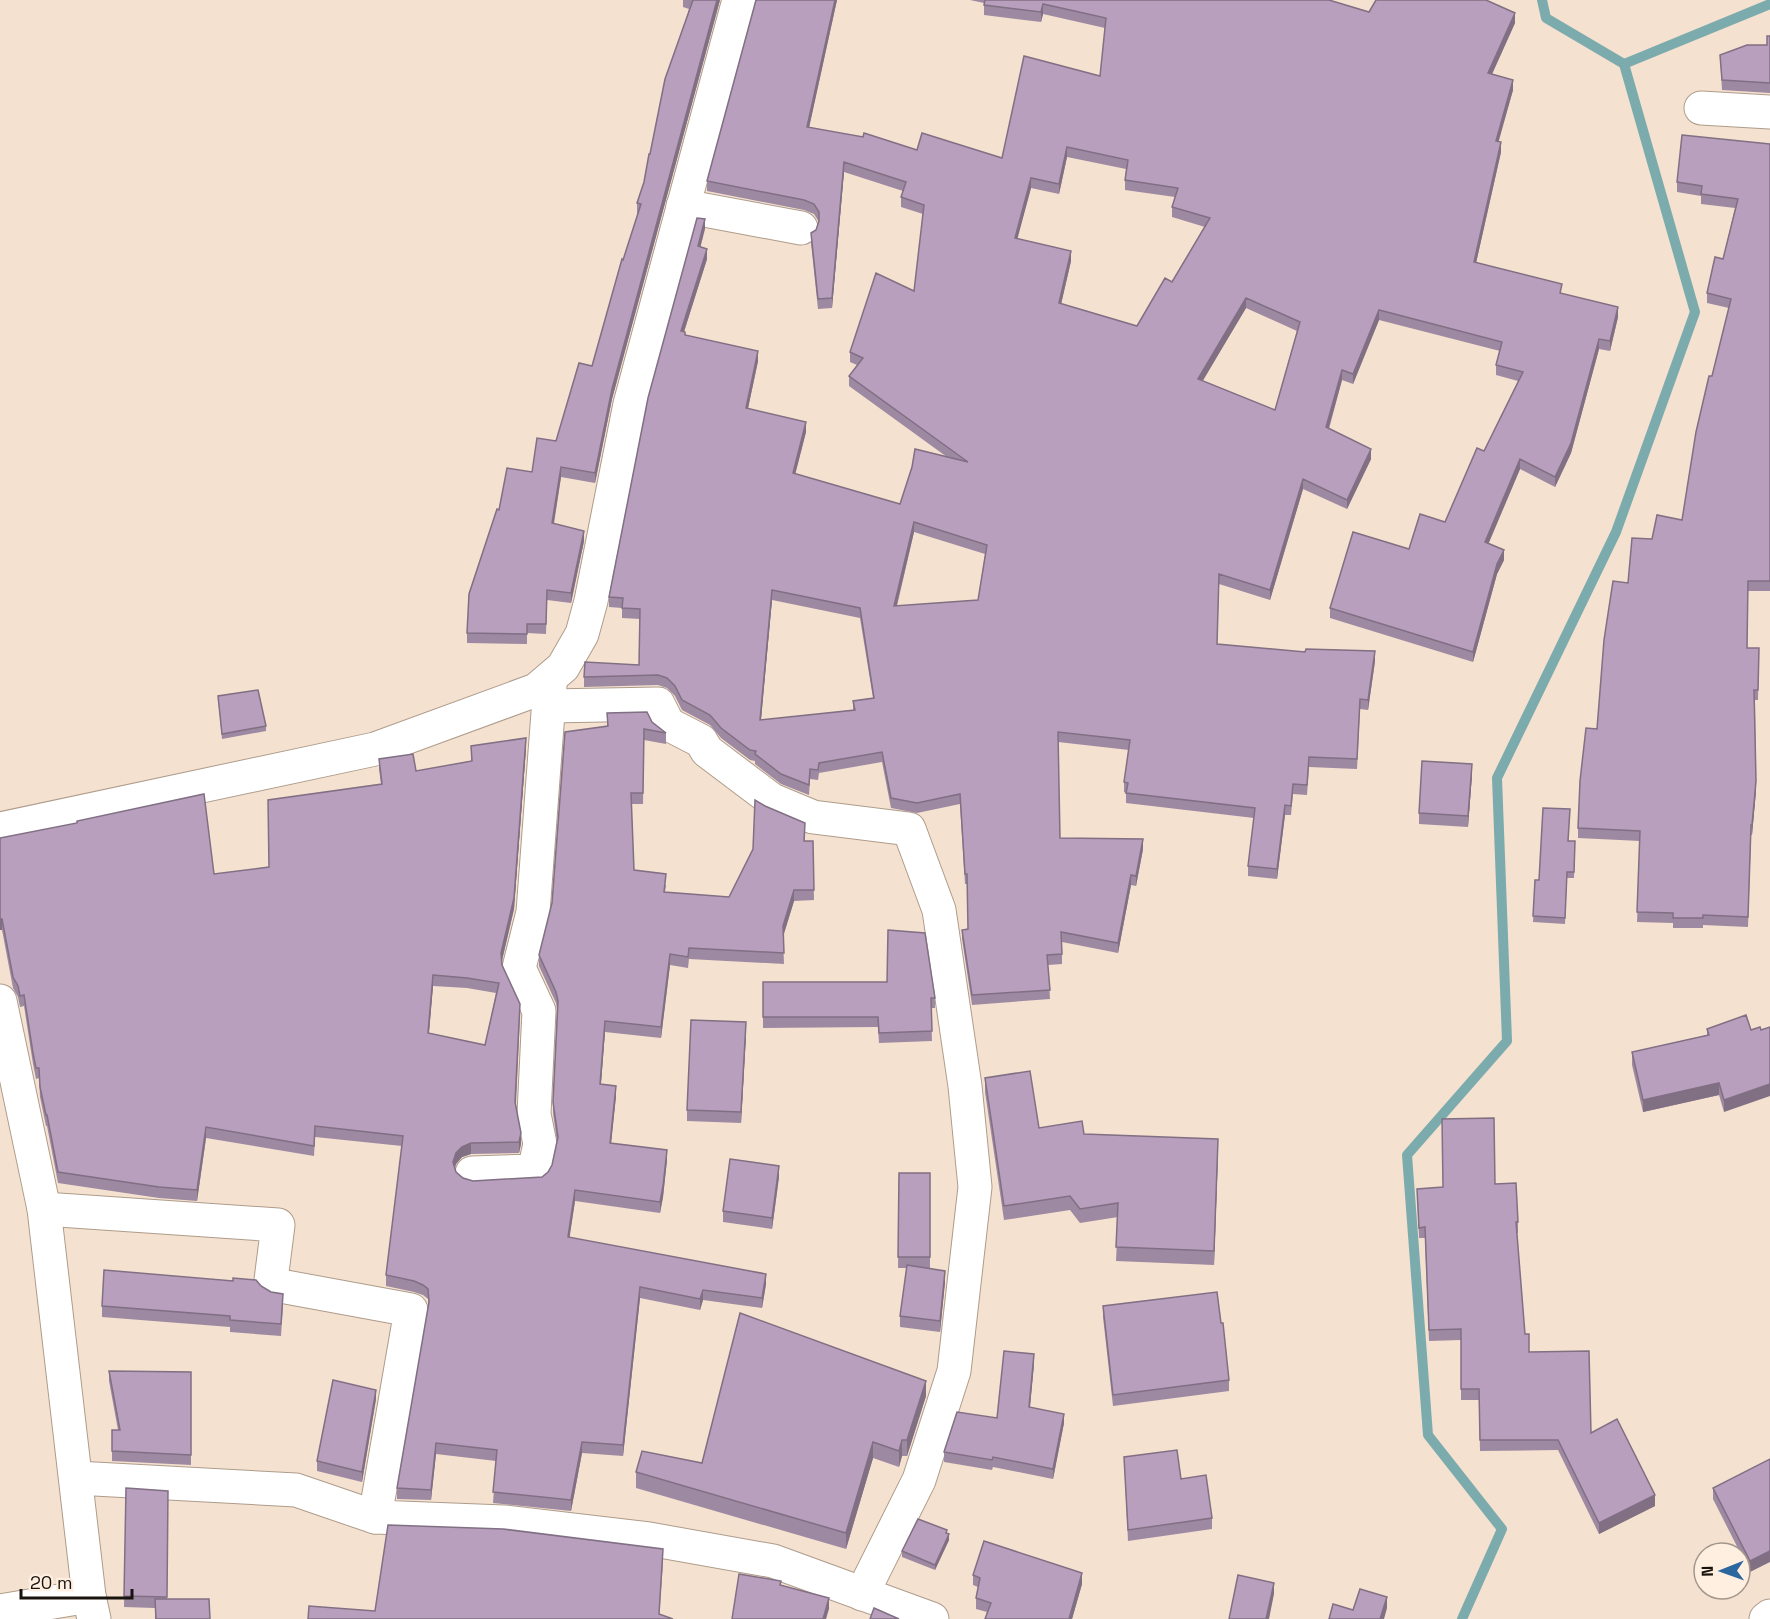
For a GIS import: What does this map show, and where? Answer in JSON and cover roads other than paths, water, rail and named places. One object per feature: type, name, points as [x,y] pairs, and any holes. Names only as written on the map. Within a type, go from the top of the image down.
[{"type":"street","points":[[472,1173],[534,1171],[540,1144],[534,1114],[539,1011],[519,968],[533,912],[550,692],[582,634],[630,404],[739,0]]},
{"type":"street","points":[[1701,108],[1770,111]]},
{"type":"street","points":[[683,206],[801,228]]},
{"type":"street","points":[[0,829],[375,749],[536,690],[657,704],[668,724],[701,741],[707,751],[772,800],[813,817],[909,829],[939,910],[965,1086],[975,1187],[954,1371],[919,1480],[862,1594]]},
{"type":"street","points":[[0,1001],[44,1209],[92,1608],[0,1611]]},
{"type":"street","points":[[44,1209],[278,1225],[271,1280],[275,1285],[411,1310],[375,1517]]},
{"type":"street","points":[[76,1478],[296,1490],[375,1517],[504,1522],[650,1539],[773,1562],[932,1619]]},
{"type":"street","points":[[1766,1619],[1770,1616]]},
{"type":"waterway","points":[[1462,1619],[1502,1529],[1428,1435],[1407,1155],[1507,1041],[1497,778],[1616,532],[1695,312],[1624,64],[1546,18],[1542,0]]},
{"type":"waterway","points":[[1624,64],[1770,4]]}]
